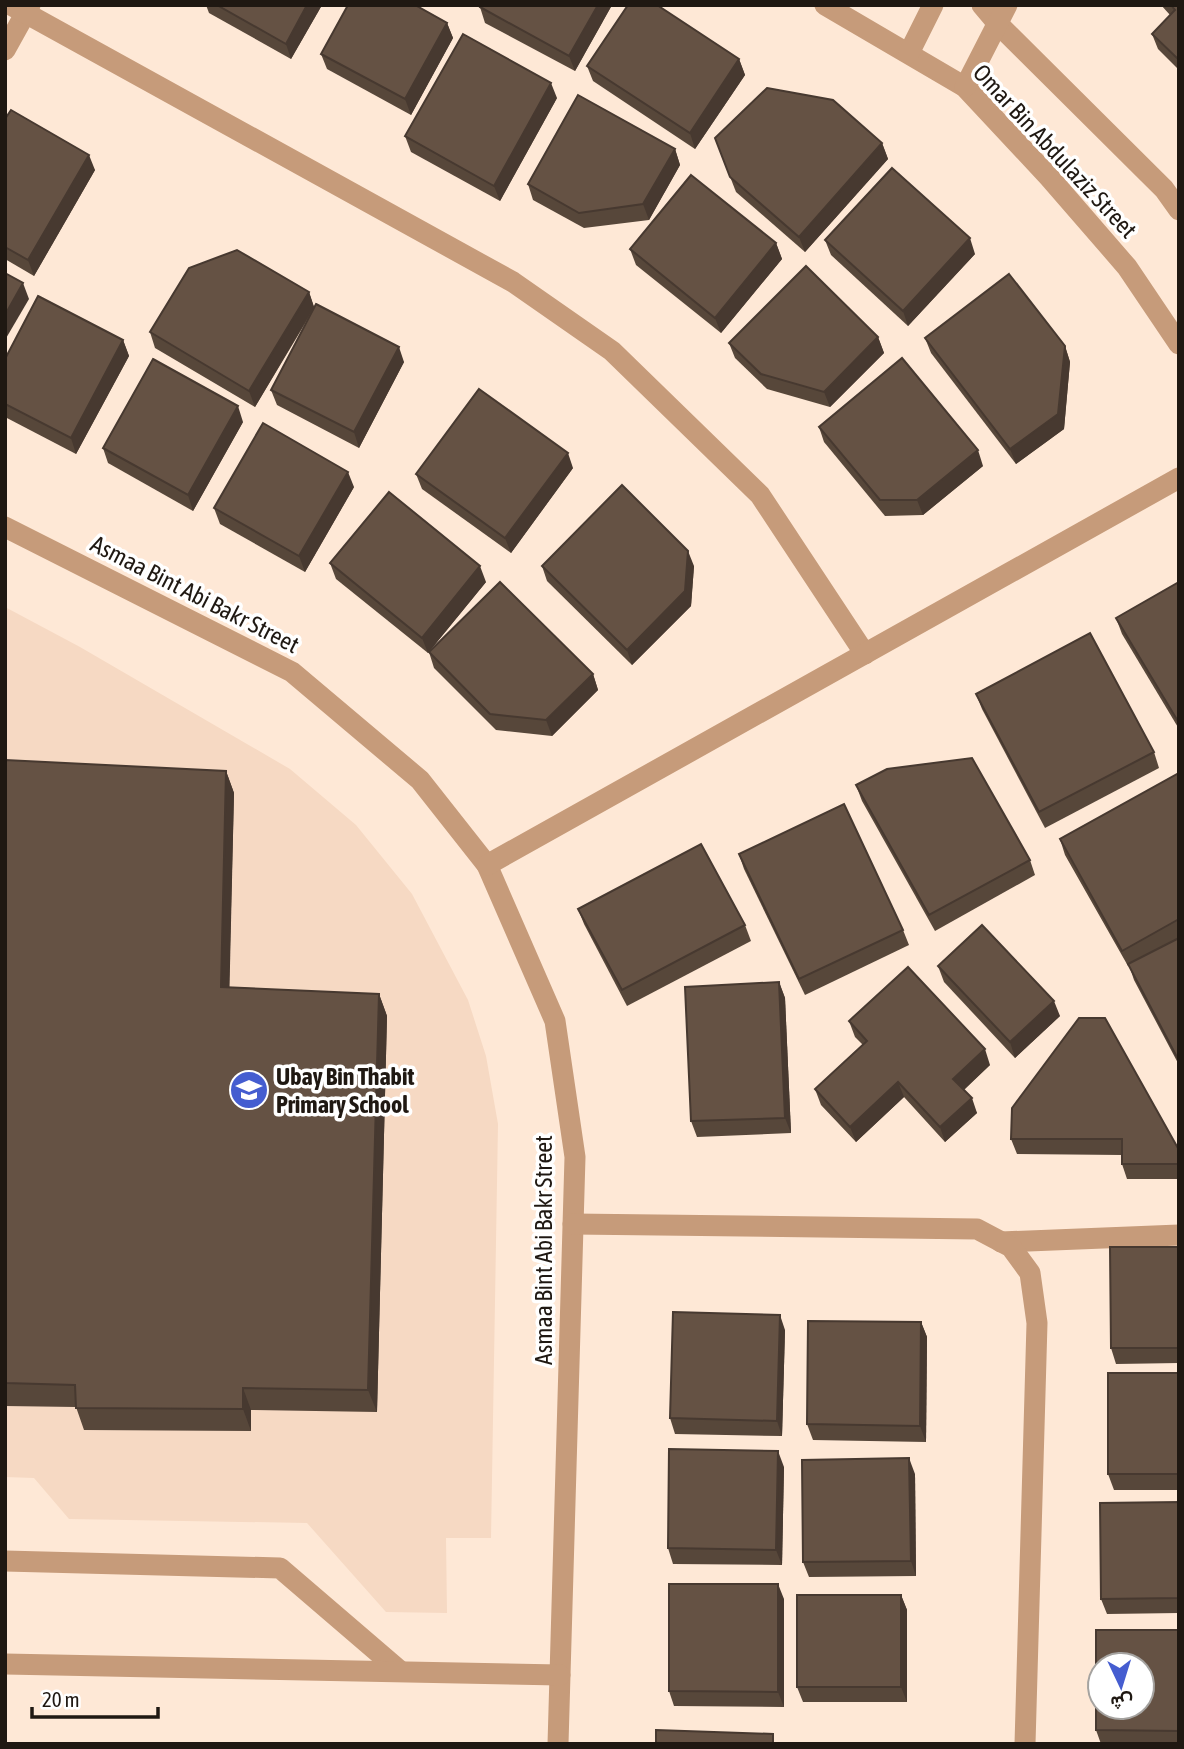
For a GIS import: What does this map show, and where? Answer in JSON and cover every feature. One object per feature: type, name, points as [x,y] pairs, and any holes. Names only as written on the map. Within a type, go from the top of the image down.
[{"type":"street","name":"Omar Bin Abdulaziz Street","points":[[825,5],[965,86],[1127,267],[1179,344]]},
{"type":"street","points":[[909,53],[933,5]]},
{"type":"street","points":[[982,5],[1002,14],[1164,189],[1179,210]]},
{"type":"street","points":[[5,50],[22,8],[513,282],[612,351],[760,495],[865,654]]},
{"type":"street","points":[[965,86],[1002,14]]},
{"type":"street","points":[[487,865],[1179,478]]},
{"type":"street","name":"Asmaa Bint Abi Bakr Street","points":[[5,527],[292,672],[420,780],[487,865],[555,1021],[575,1157],[558,1744]]},
{"type":"street","points":[[573,1223],[977,1229],[1011,1247],[1030,1273],[1037,1323],[1025,1744]]},
{"type":"street","points":[[1001,1242],[1179,1235]]},
{"type":"street","points":[[5,1561],[280,1568],[400,1671]]},
{"type":"street","points":[[5,1664],[560,1675]]},
{"type":"shaded area","name":"Ubay Bin Thabit Primary School","points":[[5,607],[80,647],[290,769],[356,825],[412,894],[468,1000],[486,1056],[498,1124],[491,1538],[446,1538],[447,1613],[386,1612],[307,1523],[69,1519],[34,1478],[5,1477]]},
{"type":"building","points":[[217,5],[307,5],[286,44]]},
{"type":"building","points":[[348,5],[415,5],[447,23],[405,99],[321,54]]},
{"type":"building","points":[[598,5],[569,56],[480,7]]},
{"type":"building","points":[[628,5],[657,5],[739,59],[690,133],[587,66]]},
{"type":"building","points":[[1171,5],[1179,5],[1179,60],[1152,34],[1175,10]]},
{"type":"building","points":[[463,34],[551,83],[494,186],[405,136]]},
{"type":"building","points":[[767,88],[833,100],[882,143],[799,237],[730,177],[715,138]]},
{"type":"building","points":[[578,95],[675,149],[643,204],[579,213],[528,184]]},
{"type":"building","points":[[11,110],[89,155],[28,260],[5,247],[5,119]]},
{"type":"building","points":[[892,168],[970,238],[903,311],[825,240]]},
{"type":"building","points":[[691,175],[776,243],[715,318],[630,249]]},
{"type":"building","points":[[237,250],[309,292],[249,391],[150,332],[189,268]]},
{"type":"building","points":[[806,266],[878,337],[824,392],[761,374],[729,343]]},
{"type":"building","points":[[5,273],[23,283],[5,315]]},
{"type":"building","points":[[1009,274],[1065,346],[1058,414],[1010,449],[925,338]]},
{"type":"building","points":[[38,296],[123,340],[71,438],[5,404],[5,359]]},
{"type":"building","points":[[316,304],[399,347],[354,432],[271,390]]},
{"type":"building","points":[[902,358],[978,450],[917,500],[880,500],[819,427]]},
{"type":"building","points":[[153,359],[238,406],[188,495],[103,448]]},
{"type":"building","points":[[479,389],[568,453],[505,538],[416,474]]},
{"type":"building","points":[[263,423],[348,472],[299,556],[214,508]]},
{"type":"building","points":[[622,485],[688,551],[685,591],[627,650],[542,566]]},
{"type":"building","points":[[389,492],[480,566],[422,638],[330,563]]},
{"type":"building","points":[[500,582],[593,674],[546,720],[490,714],[429,652]]},
{"type":"building","points":[[1179,582],[1179,723],[1116,618]]},
{"type":"building","points":[[1090,633],[1154,752],[1039,812],[976,694]]},
{"type":"building","points":[[972,758],[1030,860],[929,915],[856,785],[887,769]]},
{"type":"building","points":[[5,760],[226,771],[221,987],[379,994],[368,1390],[243,1388],[243,1409],[76,1408],[75,1385],[5,1383]]},
{"type":"building","points":[[1179,773],[1179,919],[1122,951],[1060,839]]},
{"type":"building","points":[[844,804],[903,930],[799,979],[739,854]]},
{"type":"building","points":[[701,844],[745,925],[622,990],[578,909]]},
{"type":"building","points":[[982,925],[1054,1001],[1010,1042],[938,966]]},
{"type":"building","points":[[1179,938],[1179,1059],[1178,1059],[1128,964]]},
{"type":"building","points":[[908,967],[985,1049],[953,1079],[972,1098],[940,1127],[898,1082],[850,1127],[815,1089],[867,1041],[849,1021]]},
{"type":"building","points":[[779,982],[785,1118],[691,1121],[685,987]]},
{"type":"building","points":[[1079,1018],[1105,1018],[1179,1150],[1179,1164],[1122,1164],[1122,1139],[1011,1139],[1012,1108]]},
{"type":"building","points":[[1110,1247],[1179,1247],[1179,1348],[1111,1348]]},
{"type":"building","points":[[673,1312],[780,1315],[777,1421],[670,1418]]},
{"type":"building","points":[[808,1321],[921,1322],[920,1426],[807,1424]]},
{"type":"building","points":[[1108,1373],[1179,1373],[1179,1474],[1108,1474]]},
{"type":"building","points":[[669,1449],[778,1451],[776,1550],[668,1548]]},
{"type":"building","points":[[909,1458],[911,1561],[803,1562],[802,1460]]},
{"type":"building","points":[[1179,1502],[1179,1598],[1101,1599],[1100,1503]]},
{"type":"building","points":[[669,1584],[778,1584],[778,1692],[669,1691]]},
{"type":"building","points":[[797,1595],[901,1595],[901,1687],[797,1687]]},
{"type":"building","points":[[1096,1630],[1179,1630],[1179,1731],[1096,1730],[1096,1721],[1156,1721],[1156,1651],[1096,1651]]},
{"type":"building","points":[[656,1730],[773,1734],[773,1744],[656,1744]]},
{"type":"place","name":"Ubay Bin Thabit Primary School","points":[[249,1090]]}]
